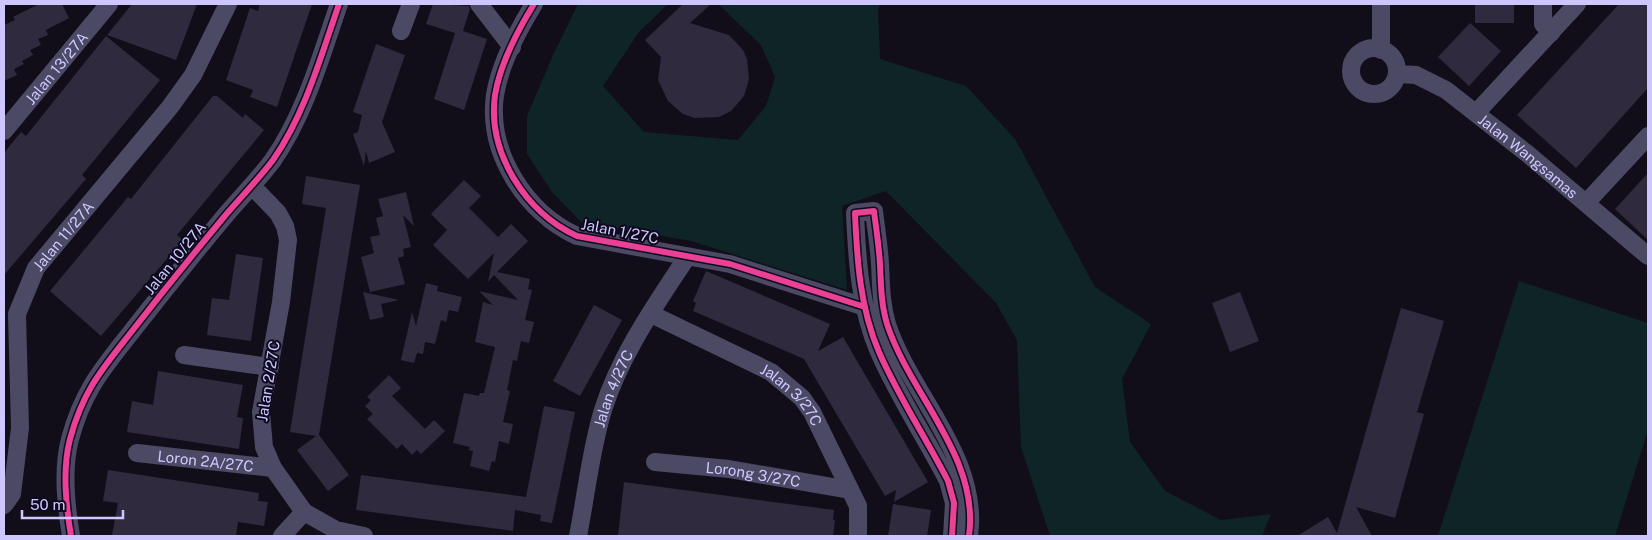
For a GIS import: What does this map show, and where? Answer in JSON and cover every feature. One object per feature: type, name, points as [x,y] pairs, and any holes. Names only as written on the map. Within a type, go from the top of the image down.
[{"type":"street","name":"Jalan 13/27A","points":[[4,131],[109,4]]},
{"type":"street","name":"Jalan 11/27A","points":[[4,505],[12,494],[20,428],[17,314],[36,268],[170,107],[193,75],[228,4]]},
{"type":"street","name":"Jalan 10/27A","points":[[71,536],[66,460],[78,415],[88,392],[101,369],[272,160],[294,125],[338,4]]},
{"type":"street","points":[[401,31],[411,4]]},
{"type":"street","points":[[479,4],[512,47]]},
{"type":"street","name":"Jalan 1/27C","points":[[534,4],[512,47],[500,77],[495,94],[495,114],[505,160],[512,177],[527,198],[560,229],[577,236],[730,264],[762,272],[865,307]]},
{"type":"street","points":[[1381,4],[1381,50]]},
{"type":"street","points":[[1543,4],[1543,24],[1551,33]]},
{"type":"street","points":[[1476,114],[1577,4]]},
{"type":"street","points":[[1369,49],[1381,50],[1392,58],[1397,74],[1392,86],[1378,94],[1366,93],[1354,82],[1351,71],[1355,58],[1369,49]]},
{"type":"street","name":"Jalan Wangsamas","points":[[1397,74],[1416,75],[1446,90],[1586,203],[1648,256]]},
{"type":"street","points":[[1586,203],[1648,136]]},
{"type":"street","name":"Jalan 2/27C","points":[[252,186],[278,213],[285,226],[288,240],[286,267],[261,412],[261,432],[264,447],[273,468],[304,512],[336,530],[364,536]]},
{"type":"street","points":[[952,536],[954,503],[948,481],[879,352],[865,307],[857,266],[855,213],[874,211],[881,298],[886,323],[895,344],[956,458],[967,487],[972,517],[969,536]]},
{"type":"street","name":"Jalan 4/27C","points":[[578,536],[603,411],[614,380],[687,257]]},
{"type":"street","name":"Jalan 3/27C","points":[[652,314],[772,372],[789,384],[802,398],[812,412],[858,506],[858,536]]},
{"type":"street","points":[[184,355],[270,367]]},
{"type":"street","name":"Loron 2A/27C","points":[[137,453],[273,468]]},
{"type":"street","name":"Lorong 3/27C","points":[[655,462],[729,469],[850,490]]},
{"type":"street","points":[[282,536],[304,512]]},
{"type":"green space","points":[[578,4],[668,4],[639,32],[603,86],[644,132],[738,140],[766,106],[775,77],[761,45],[718,4],[880,4],[878,10],[880,59],[966,86],[1015,139],[1095,287],[1151,324],[1122,379],[1130,442],[1165,491],[1221,520],[1271,514],[1262,536],[1050,536],[1021,447],[1017,340],[996,303],[886,191],[842,206],[847,290],[691,241],[581,222],[552,192],[527,154],[527,116],[553,55]]},
{"type":"green space","points":[[1519,281],[1648,323],[1648,430],[1615,536],[1438,536]]},
{"type":"building","points":[[39,4],[62,4],[69,18],[46,30],[48,35],[38,39],[41,45],[30,50],[33,55],[22,61],[24,64],[14,69],[17,75],[4,81],[4,25],[15,20],[13,17]]},
{"type":"building","points":[[132,4],[197,4],[176,60],[107,35]]},
{"type":"building","points":[[260,4],[312,4],[277,107],[250,97],[253,90],[226,80],[250,8],[258,11]]},
{"type":"building","points":[[433,4],[469,6],[470,9],[463,31],[487,39],[464,110],[434,99],[455,33],[426,24]]},
{"type":"building","points":[[683,4],[711,4],[690,23],[729,35],[743,50],[747,59],[749,79],[744,96],[731,111],[719,117],[695,118],[683,114],[668,101],[658,80],[661,57],[645,40]]},
{"type":"building","points":[[1475,4],[1514,4],[1514,23],[1475,23]]},
{"type":"building","points":[[1619,4],[1648,4],[1648,88],[1576,168],[1517,115]]},
{"type":"building","points":[[1470,23],[1501,51],[1469,86],[1438,57]]},
{"type":"building","points":[[106,36],[160,80],[82,175],[86,179],[4,275],[4,153],[21,132],[26,136]]},
{"type":"building","points":[[376,44],[405,55],[382,122],[395,152],[369,163],[366,151],[364,166],[353,134],[358,132],[362,115],[353,112]]},
{"type":"building","points":[[213,96],[217,96],[243,118],[245,114],[264,130],[177,235],[183,240],[101,336],[50,291],[128,197],[131,199]]},
{"type":"building","points":[[1648,173],[1648,240],[1615,209]]},
{"type":"building","points":[[306,176],[360,185],[319,435],[349,475],[328,491],[297,450],[316,436],[290,432],[326,208],[302,204]]},
{"type":"building","points":[[464,180],[481,196],[469,208],[498,237],[511,224],[528,241],[497,272],[530,279],[528,289],[532,290],[525,320],[534,322],[529,343],[521,341],[517,361],[513,360],[507,390],[510,391],[503,422],[513,424],[509,444],[499,441],[495,462],[492,461],[489,471],[470,466],[473,451],[469,450],[470,447],[453,443],[464,393],[479,396],[480,393],[484,393],[495,347],[475,342],[483,302],[493,305],[479,291],[518,300],[494,275],[488,282],[494,253],[468,279],[433,245],[447,230],[431,214]]},
{"type":"building","points":[[406,192],[414,226],[403,215],[411,247],[403,249],[404,256],[398,258],[405,284],[370,292],[361,257],[374,253],[370,237],[380,235],[376,218],[383,216],[378,199]]},
{"type":"building","points":[[236,254],[263,258],[251,341],[207,335],[212,298],[229,300]]},
{"type":"building","points":[[706,271],[830,324],[818,351],[843,337],[928,482],[894,502],[896,490],[885,496],[804,359],[693,311],[696,303],[693,301]]},
{"type":"building","points":[[426,283],[438,286],[437,291],[462,297],[458,312],[449,310],[446,322],[441,320],[435,344],[425,342],[423,354],[417,353],[414,363],[401,360],[412,312],[416,326]]},
{"type":"building","points":[[363,292],[399,300],[381,304],[384,317],[370,320]]},
{"type":"building","points":[[1240,292],[1259,341],[1230,352],[1212,303]]},
{"type":"building","points":[[594,305],[622,320],[580,396],[553,381]]},
{"type":"building","points":[[1401,308],[1444,321],[1417,412],[1424,414],[1395,518],[1356,507],[1372,536],[1297,536],[1328,517],[1337,533]]},
{"type":"building","points":[[158,371],[243,385],[237,417],[243,418],[239,449],[127,432],[132,401],[153,405]]},
{"type":"building","points":[[389,375],[401,388],[392,396],[425,429],[434,420],[445,431],[421,454],[417,450],[412,455],[402,444],[397,449],[367,419],[373,414],[365,406],[371,400],[367,397]]},
{"type":"building","points":[[544,406],[575,412],[552,523],[540,521],[541,515],[515,510],[513,531],[356,510],[361,475],[526,497]]},
{"type":"building","points":[[108,470],[259,493],[258,501],[268,502],[264,526],[238,522],[236,536],[112,535],[118,503],[103,501]]},
{"type":"building","points":[[624,482],[834,510],[833,536],[618,536]]},
{"type":"building","points":[[893,504],[931,510],[927,536],[888,536]]},
{"type":"cycle path","points":[[71,536],[66,488],[66,463],[70,439],[89,391],[105,366],[158,298],[273,160],[294,124],[303,104],[319,64],[339,4]]},
{"type":"cycle path","points":[[534,4],[505,59],[497,83],[494,117],[497,138],[504,159],[514,179],[527,197],[542,212],[559,226],[577,236],[730,264],[865,307]]},
{"type":"cycle path","points":[[952,536],[954,503],[948,481],[895,385],[873,335],[861,284],[855,213],[874,211],[882,302],[887,324],[911,376],[954,453],[964,480],[970,507],[969,536]]}]
